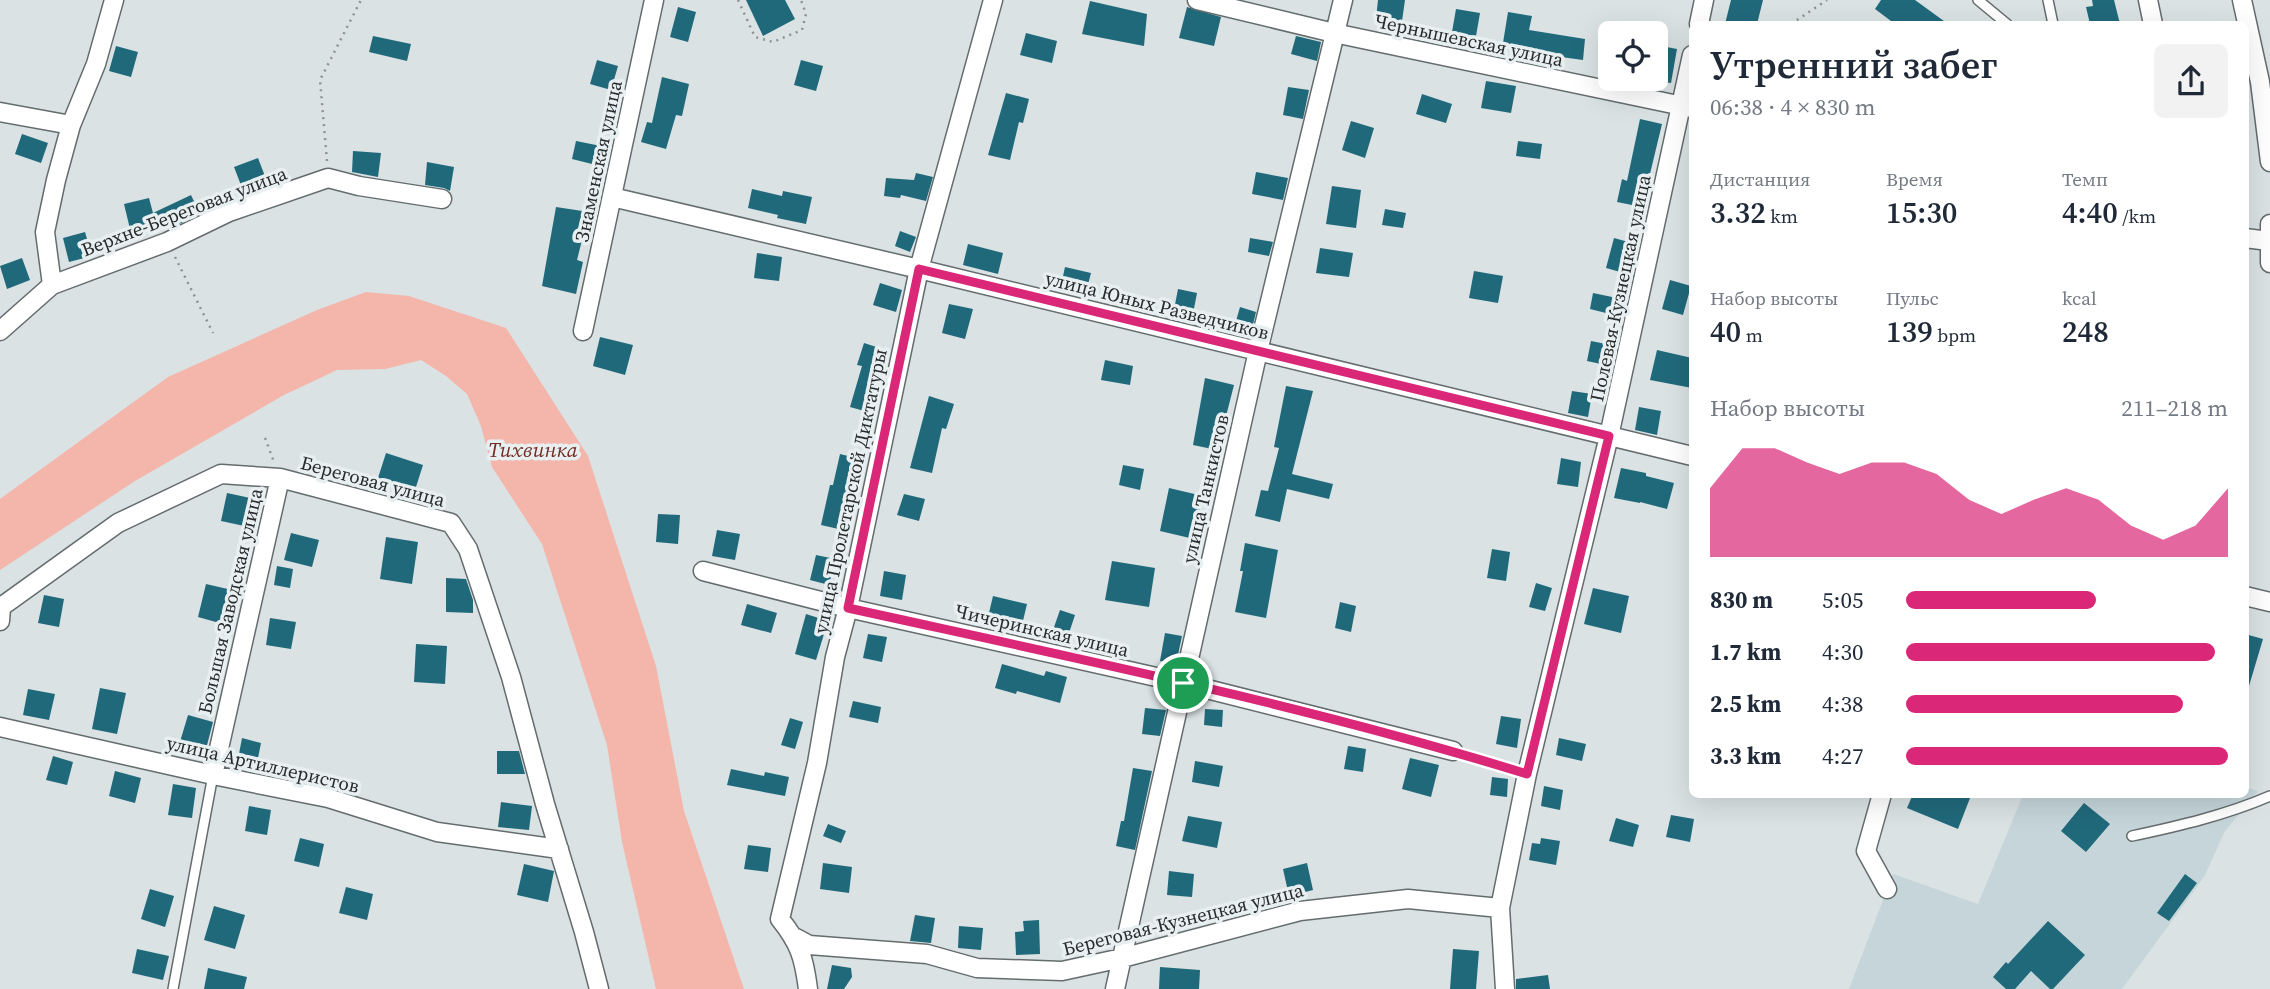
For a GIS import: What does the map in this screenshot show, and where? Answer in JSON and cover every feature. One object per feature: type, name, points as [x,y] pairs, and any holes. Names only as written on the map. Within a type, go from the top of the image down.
[{"type":"street","points":[[52,285],[45,232],[56,180],[71,125],[96,64],[114,0]]},
{"type":"street","name":"Знаменская улица","points":[[583,331],[654,0]]},
{"type":"street","name":"улица Пролетарской Диктатуры","points":[[808,989],[805,965],[796,938],[780,919],[817,763],[835,657],[848,608],[919,269],[993,0]]},
{"type":"street","name":"Чернышевская улица","points":[[1197,0],[1334,33],[1687,107]]},
{"type":"street","name":"улица Танкистов","points":[[1115,989],[1258,351],[1343,0]]},
{"type":"street","points":[[1700,21],[1704,0]]},
{"type":"street","points":[[2148,0],[2152,21]]},
{"type":"street","points":[[2242,0],[2247,21]]},
{"type":"street","points":[[2249,32],[2260,82],[2270,162]]},
{"type":"street","name":"Полевая-Кузнецкая улица","points":[[1505,989],[1500,908],[1527,774],[1687,107],[1689,86]]},
{"type":"street","points":[[0,112],[71,125]]},
{"type":"street","points":[[328,178],[359,186],[442,199]]},
{"type":"street","name":"Верхне-Береговая улица","points":[[0,331],[52,285],[167,242],[229,212],[328,178]]},
{"type":"street","name":"улица Юных Разведчиков","points":[[612,197],[1689,455]]},
{"type":"street","points":[[2249,237],[2269,233],[2270,262]]},
{"type":"street","name":"Береговая улица","points":[[1,614],[118,523],[221,474],[280,478],[451,523],[468,549],[502,652],[599,989]]},
{"type":"street","name":"Большая Заводская улица","points":[[213,775],[280,478]]},
{"type":"street","name":"Чичеринская улица","points":[[703,571],[848,608],[1183,683],[1453,751]]},
{"type":"street","points":[[2249,597],[2270,602]]},
{"type":"street","name":"улица Артиллеристов","points":[[0,727],[213,775],[328,797],[437,832],[559,849]]},
{"type":"street","points":[[1881,798],[1866,851],[1887,888]]},
{"type":"street","name":"Береговая-Кузнецкая улица","points":[[796,938],[809,945],[927,954],[977,968],[1062,971],[1300,911],[1408,899],[1500,908]]},
{"type":"lane","points":[[1978,0],[2003,21]]},
{"type":"lane","points":[[2048,0],[2052,21]]},
{"type":"lane","points":[[1453,751],[1527,774]]},
{"type":"lane","points":[[173,989],[213,775]]},
{"type":"lane","points":[[2132,836],[2187,824],[2245,807],[2270,796]]},
{"type":"path","points":[[328,178],[320,80],[361,0]]},
{"type":"path","points":[[738,0],[755,37],[773,42],[802,30],[806,14],[801,0]]},
{"type":"path","points":[[1796,21],[1827,0]]},
{"type":"path","points":[[167,242],[213,332]]},
{"type":"path","points":[[265,438],[280,478]]},
{"type":"shaded area","points":[[2249,788],[2258,791],[2225,831],[2204,877],[2122,989],[1849,989],[1893,874],[1978,904],[2022,798],[2249,798]]},
{"type":"water","name":"Тихвинка","points":[[366,292],[409,296],[506,328],[588,456],[656,666],[684,811],[744,989],[656,989],[622,842],[607,745],[542,544],[492,467],[481,426],[467,394],[421,360],[385,369],[337,370],[284,395],[135,481],[0,570],[0,499],[168,377],[317,310]]},
{"type":"building","points":[[746,0],[785,0],[795,19],[763,36]]},
{"type":"building","points":[[1378,0],[1405,0],[1402,21],[1376,18]]},
{"type":"building","points":[[1731,0],[1763,0],[1758,21],[1726,21]]},
{"type":"building","points":[[1881,0],[1915,0],[1944,21],[1891,21],[1875,9]]},
{"type":"building","points":[[2092,0],[2114,0],[2119,21],[2089,21],[2086,7],[2093,6]]},
{"type":"building","points":[[1090,1],[1147,14],[1144,46],[1082,34]]},
{"type":"building","points":[[678,7],[696,12],[688,42],[670,37]]},
{"type":"building","points":[[1187,7],[1221,17],[1214,46],[1179,38]]},
{"type":"building","points":[[1456,9],[1480,13],[1476,36],[1452,32]]},
{"type":"building","points":[[1508,12],[1532,16],[1529,30],[1585,39],[1583,60],[1502,49]]},
{"type":"building","points":[[1026,33],[1057,41],[1052,63],[1020,55]]},
{"type":"building","points":[[373,36],[411,44],[407,61],[369,52]]},
{"type":"building","points":[[1296,36],[1321,42],[1317,61],[1291,54]]},
{"type":"building","points":[[116,46],[138,52],[131,77],[109,71]]},
{"type":"building","points":[[1668,47],[1677,49],[1671,83],[1668,83]]},
{"type":"building","points":[[597,60],[618,66],[611,90],[590,84]]},
{"type":"building","points":[[801,60],[823,66],[816,91],[794,85]]},
{"type":"building","points":[[662,77],[689,84],[682,116],[676,115],[666,149],[641,142],[647,122],[652,123]]},
{"type":"building","points":[[1486,81],[1516,86],[1511,113],[1481,108]]},
{"type":"building","points":[[1288,87],[1309,90],[1303,119],[1283,115]]},
{"type":"building","points":[[1006,93],[1029,99],[1023,123],[1019,122],[1010,160],[988,155]]},
{"type":"building","points":[[1422,94],[1452,104],[1446,123],[1416,114]]},
{"type":"building","points":[[1640,119],[1662,124],[1642,207],[1617,202],[1622,179],[1627,181]]},
{"type":"building","points":[[1351,121],[1374,128],[1365,158],[1342,150]]},
{"type":"building","points":[[22,134],[48,143],[41,163],[15,154]]},
{"type":"building","points":[[576,141],[601,146],[596,165],[572,159]]},
{"type":"building","points":[[1518,141],[1542,144],[1540,159],[1516,156]]},
{"type":"building","points":[[353,151],[381,153],[378,177],[352,172]]},
{"type":"building","points":[[258,158],[268,184],[244,193],[234,167]]},
{"type":"building","points":[[427,162],[454,167],[450,191],[425,185]]},
{"type":"building","points":[[1256,172],[1288,178],[1283,200],[1252,194]]},
{"type":"building","points":[[916,173],[933,177],[926,201],[901,195],[900,198],[884,196],[886,178],[914,180]]},
{"type":"building","points":[[1332,186],[1361,190],[1356,228],[1326,224]]},
{"type":"building","points":[[752,189],[782,196],[783,191],[812,197],[806,224],[748,208]]},
{"type":"building","points":[[191,195],[200,214],[179,224],[176,218],[130,229],[124,204],[149,198],[153,213]]},
{"type":"building","points":[[556,207],[589,212],[577,260],[583,262],[576,294],[542,286]]},
{"type":"building","points":[[1385,209],[1406,213],[1403,228],[1382,225]]},
{"type":"building","points":[[900,231],[916,237],[910,252],[895,246]]},
{"type":"building","points":[[85,232],[92,256],[69,262],[63,238]]},
{"type":"building","points":[[1250,238],[1273,242],[1269,256],[1248,252]]},
{"type":"building","points":[[1614,238],[1632,243],[1624,273],[1606,268]]},
{"type":"building","points":[[968,244],[1003,253],[998,274],[963,265]]},
{"type":"building","points":[[1320,248],[1353,253],[1349,277],[1316,273]]},
{"type":"building","points":[[757,253],[782,257],[779,281],[754,278]]},
{"type":"building","points":[[22,258],[30,280],[7,289],[0,266]]},
{"type":"building","points":[[1065,267],[1091,273],[1085,296],[1060,290]]},
{"type":"building","points":[[1474,271],[1503,276],[1498,303],[1469,298]]},
{"type":"building","points":[[1670,280],[1689,285],[1683,315],[1662,309]]},
{"type":"building","points":[[880,283],[902,290],[896,312],[873,305]]},
{"type":"building","points":[[1178,289],[1197,293],[1192,319],[1173,315]]},
{"type":"building","points":[[1593,293],[1617,298],[1614,315],[1590,309]]},
{"type":"building","points":[[949,304],[973,309],[965,339],[942,333]]},
{"type":"building","points":[[1240,307],[1256,312],[1251,333],[1234,328]]},
{"type":"building","points":[[600,337],[633,345],[625,375],[593,366]]},
{"type":"building","points":[[1591,341],[1606,344],[1601,364],[1587,361]]},
{"type":"building","points":[[864,343],[889,351],[877,388],[882,389],[875,414],[850,407],[862,366],[857,365]]},
{"type":"building","points":[[1657,350],[1689,357],[1689,387],[1650,380]]},
{"type":"building","points":[[1105,360],[1133,366],[1130,385],[1101,380]]},
{"type":"building","points":[[1205,378],[1234,385],[1223,428],[1227,428],[1222,451],[1193,445]]},
{"type":"building","points":[[1286,386],[1313,391],[1292,474],[1333,484],[1329,499],[1287,489],[1280,522],[1255,516],[1261,490],[1268,491],[1279,448],[1274,447]]},
{"type":"building","points":[[1572,391],[1592,394],[1588,417],[1568,413]]},
{"type":"building","points":[[929,396],[954,404],[946,429],[942,428],[932,473],[910,468]]},
{"type":"building","points":[[1639,407],[1661,411],[1657,435],[1635,430]]},
{"type":"building","points":[[386,453],[423,465],[415,490],[378,478]]},
{"type":"building","points":[[840,454],[864,460],[857,487],[853,486],[843,530],[821,525]]},
{"type":"building","points":[[1561,458],[1581,462],[1578,487],[1557,484]]},
{"type":"building","points":[[1123,465],[1144,469],[1140,490],[1119,485]]},
{"type":"building","points":[[1621,468],[1674,483],[1667,509],[1614,498]]},
{"type":"building","points":[[1169,488],[1203,496],[1194,539],[1160,531]]},
{"type":"building","points":[[227,493],[255,499],[249,527],[221,521]]},
{"type":"building","points":[[904,494],[925,499],[919,521],[897,515]]},
{"type":"building","points":[[658,514],[680,515],[678,544],[656,542]]},
{"type":"building","points":[[717,530],[740,534],[735,560],[712,556]]},
{"type":"building","points":[[291,533],[319,540],[312,567],[284,560]]},
{"type":"building","points":[[386,537],[418,542],[412,584],[380,579]]},
{"type":"building","points":[[1245,543],[1278,550],[1266,618],[1235,612]]},
{"type":"building","points":[[1492,549],[1510,552],[1506,581],[1487,578]]},
{"type":"building","points":[[816,555],[835,559],[829,585],[810,580]]},
{"type":"building","points":[[1112,561],[1155,568],[1149,607],[1105,600]]},
{"type":"building","points":[[277,566],[293,569],[290,588],[274,585]]},
{"type":"building","points":[[884,571],[906,575],[902,600],[880,596]]},
{"type":"building","points":[[446,578],[466,579],[473,600],[473,613],[446,612]]},
{"type":"building","points":[[1536,583],[1552,588],[1545,611],[1529,607]]},
{"type":"building","points":[[206,584],[232,590],[223,624],[198,617]]},
{"type":"building","points":[[1593,588],[1629,596],[1621,633],[1584,624]]},
{"type":"building","points":[[44,595],[64,599],[59,627],[38,623]]},
{"type":"building","points":[[993,596],[1027,604],[1022,625],[988,617]]},
{"type":"building","points":[[1340,602],[1356,606],[1351,632],[1335,628]]},
{"type":"building","points":[[747,604],[777,613],[771,633],[741,625]]},
{"type":"building","points":[[1060,610],[1075,615],[1068,636],[1053,630]]},
{"type":"building","points":[[806,614],[828,621],[816,660],[795,654]]},
{"type":"building","points":[[270,618],[296,622],[291,649],[266,645]]},
{"type":"building","points":[[1165,633],[1182,636],[1176,664],[1160,661]]},
{"type":"building","points":[[868,634],[887,637],[882,662],[863,658]]},
{"type":"building","points":[[2249,635],[2263,639],[2249,686]]},
{"type":"building","points":[[416,644],[447,646],[445,684],[414,682]]},
{"type":"building","points":[[1002,664],[1044,676],[1046,671],[1067,677],[1060,703],[995,688]]},
{"type":"building","points":[[100,688],[126,693],[117,734],[92,729]]},
{"type":"building","points":[[28,689],[55,694],[49,720],[23,715]]},
{"type":"building","points":[[853,701],[881,707],[878,723],[849,717]]},
{"type":"building","points":[[1145,708],[1166,710],[1160,736],[1142,734]]},
{"type":"building","points":[[1205,709],[1223,710],[1222,727],[1204,725]]},
{"type":"building","points":[[188,715],[213,722],[205,753],[179,745]]},
{"type":"building","points":[[1501,716],[1521,719],[1517,748],[1496,744]]},
{"type":"building","points":[[790,718],[803,722],[795,749],[781,745]]},
{"type":"building","points":[[242,738],[261,743],[257,763],[238,759]]},
{"type":"building","points":[[1559,738],[1586,744],[1582,761],[1556,755]]},
{"type":"building","points":[[1348,746],[1366,749],[1363,772],[1344,769]]},
{"type":"building","points":[[497,751],[519,751],[525,774],[497,774]]},
{"type":"building","points":[[53,756],[73,762],[67,785],[46,780]]},
{"type":"building","points":[[1410,758],[1439,765],[1431,797],[1402,789]]},
{"type":"building","points":[[1195,761],[1223,766],[1219,787],[1192,782]]},
{"type":"building","points":[[1133,768],[1152,771],[1135,850],[1116,846],[1121,821],[1124,821]]},
{"type":"building","points":[[731,769],[764,776],[765,772],[789,777],[785,796],[727,785]]},
{"type":"building","points":[[115,771],[141,778],[135,803],[109,796]]},
{"type":"building","points":[[1492,777],[1508,779],[1507,797],[1490,795]]},
{"type":"building","points":[[173,784],[196,788],[192,818],[168,815]]},
{"type":"building","points":[[1544,786],[1563,790],[1560,810],[1541,806]]},
{"type":"building","points":[[1911,798],[1970,798],[1958,829],[1907,808]]},
{"type":"building","points":[[501,802],[532,806],[529,830],[498,827]]},
{"type":"building","points":[[2084,803],[2110,824],[2086,852],[2061,831]]},
{"type":"building","points":[[249,806],[271,810],[267,835],[245,831]]},
{"type":"building","points":[[1671,815],[1694,819],[1690,842],[1666,837]]},
{"type":"building","points":[[1188,816],[1222,822],[1217,848],[1182,841]]},
{"type":"building","points":[[1616,818],[1639,825],[1633,847],[1609,841]]},
{"type":"building","points":[[828,824],[846,831],[841,843],[823,836]]},
{"type":"building","points":[[300,838],[324,844],[319,867],[294,861]]},
{"type":"building","points":[[1541,838],[1560,841],[1556,865],[1529,860],[1532,843],[1540,844]]},
{"type":"building","points":[[748,845],[771,848],[768,872],[744,869]]},
{"type":"building","points":[[823,863],[852,867],[849,893],[820,889]]},
{"type":"building","points":[[1307,863],[1313,890],[1289,896],[1283,869]]},
{"type":"building","points":[[524,864],[554,871],[548,902],[517,895]]},
{"type":"building","points":[[1169,871],[1194,874],[1192,897],[1167,895]]},
{"type":"building","points":[[2185,874],[2197,883],[2169,921],[2157,913]]},
{"type":"building","points":[[346,887],[373,894],[367,920],[339,913]]},
{"type":"building","points":[[150,889],[174,896],[165,927],[141,919]]},
{"type":"building","points":[[214,906],[245,915],[235,949],[204,940]]},
{"type":"building","points":[[915,915],[935,918],[931,943],[910,941]]},
{"type":"building","points":[[1039,920],[1040,954],[1016,955],[1015,932],[1024,931],[1023,921]]},
{"type":"building","points":[[2048,921],[2085,955],[2053,989],[2031,971],[2015,989],[2006,989],[1993,977]]},
{"type":"building","points":[[959,926],[983,928],[981,950],[958,948]]},
{"type":"building","points":[[137,949],[169,956],[163,980],[132,973]]},
{"type":"building","points":[[1453,949],[1479,951],[1476,989],[1450,989]]},
{"type":"building","points":[[832,965],[851,968],[852,977],[844,989],[827,989]]},
{"type":"building","points":[[1160,967],[1200,970],[1199,989],[1159,989]]},
{"type":"building","points":[[208,968],[247,977],[244,989],[204,989]]},
{"type":"building","points":[[1548,975],[1550,989],[1516,989],[1516,979]]},
{"type":"route","points":[[919,269],[1609,436],[1527,774],[1453,751],[1183,683],[848,608],[919,269]]}]
